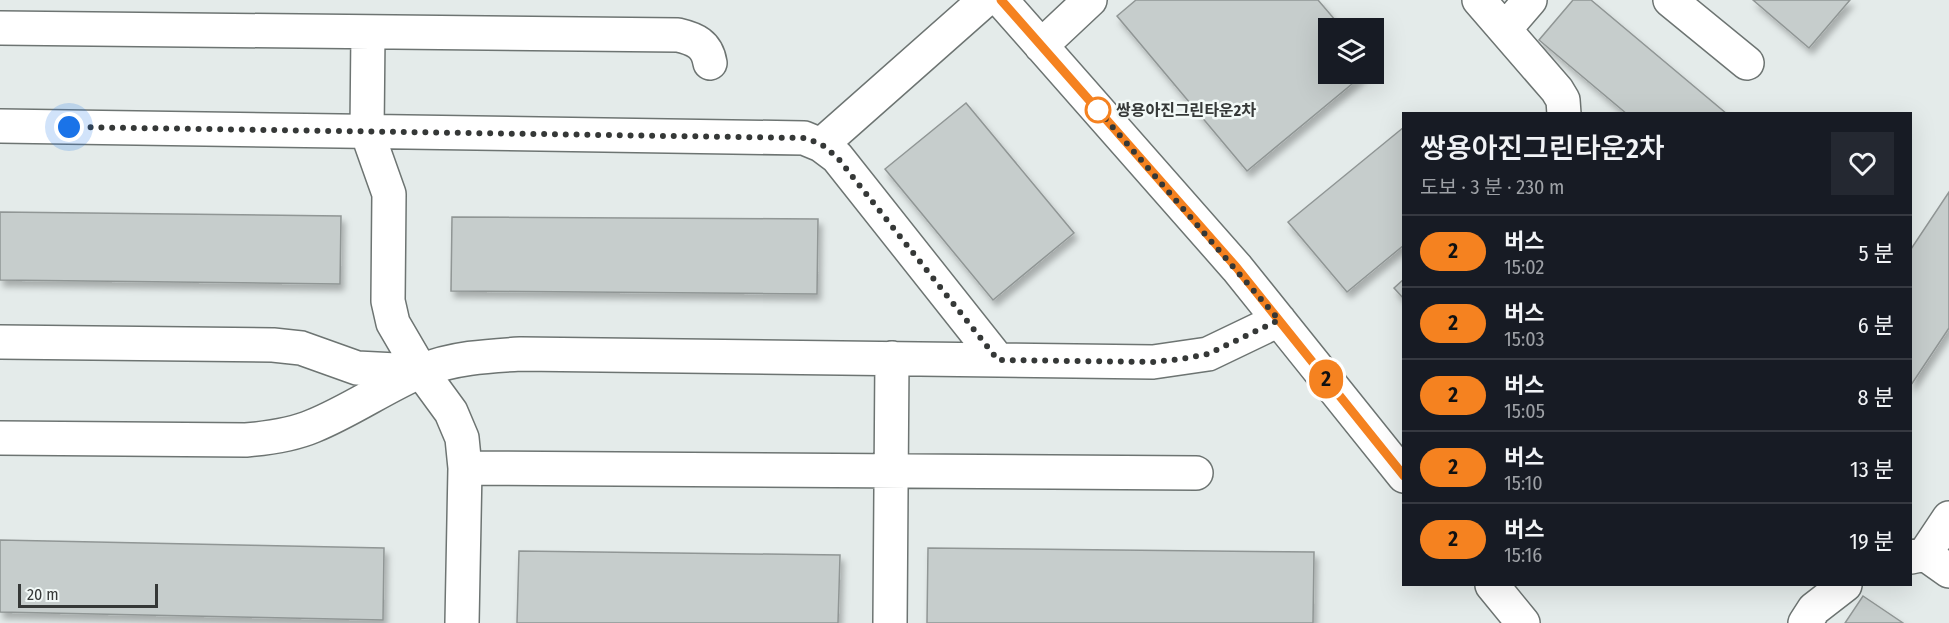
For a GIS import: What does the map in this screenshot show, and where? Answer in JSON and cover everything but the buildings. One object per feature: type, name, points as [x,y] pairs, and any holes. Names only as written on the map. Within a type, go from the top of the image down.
[{"type":"street","points":[[821,144],[985,0]]},
{"type":"street","points":[[1001,0],[1279,320],[1402,474]]},
{"type":"street","points":[[1041,46],[1090,0]]},
{"type":"street","points":[[1479,0],[1557,90],[1563,100],[1564,112]]},
{"type":"street","points":[[1505,29],[1530,0]]},
{"type":"street","points":[[1671,0],[1747,63]]},
{"type":"street","points":[[0,28],[678,35],[703,45],[708,52],[710,63]]},
{"type":"street","points":[[368,32],[367,132],[389,194],[388,300],[393,323],[421,371],[451,412],[462,438],[465,468],[462,623]]},
{"type":"street","points":[[0,126],[804,138],[821,144],[837,157],[998,360]]},
{"type":"street","points":[[0,438],[246,440],[278,437],[313,426],[421,371],[453,361],[521,354],[1153,362],[1208,354],[1279,320]]},
{"type":"street","points":[[0,342],[273,345],[301,348],[357,368],[421,371]]},
{"type":"street","points":[[890,623],[892,358]]},
{"type":"street","points":[[465,468],[1196,473]]},
{"type":"street","points":[[1928,561],[1949,518]]},
{"type":"street","points":[[1493,586],[1523,623]]},
{"type":"street","points":[[1805,623],[1814,609],[1844,586]]},
{"type":"bus line","name":"2","points":[[1001,0],[1237,268],[1402,474]]},
{"type":"place","name":"쌍용아진그린타운2차","points":[[1098,110]]},
{"type":"route","points":[[69,127],[804,138],[821,144],[837,157],[998,360],[1153,362],[1181,359],[1208,354],[1279,320],[1237,268],[1098,110]]}]
